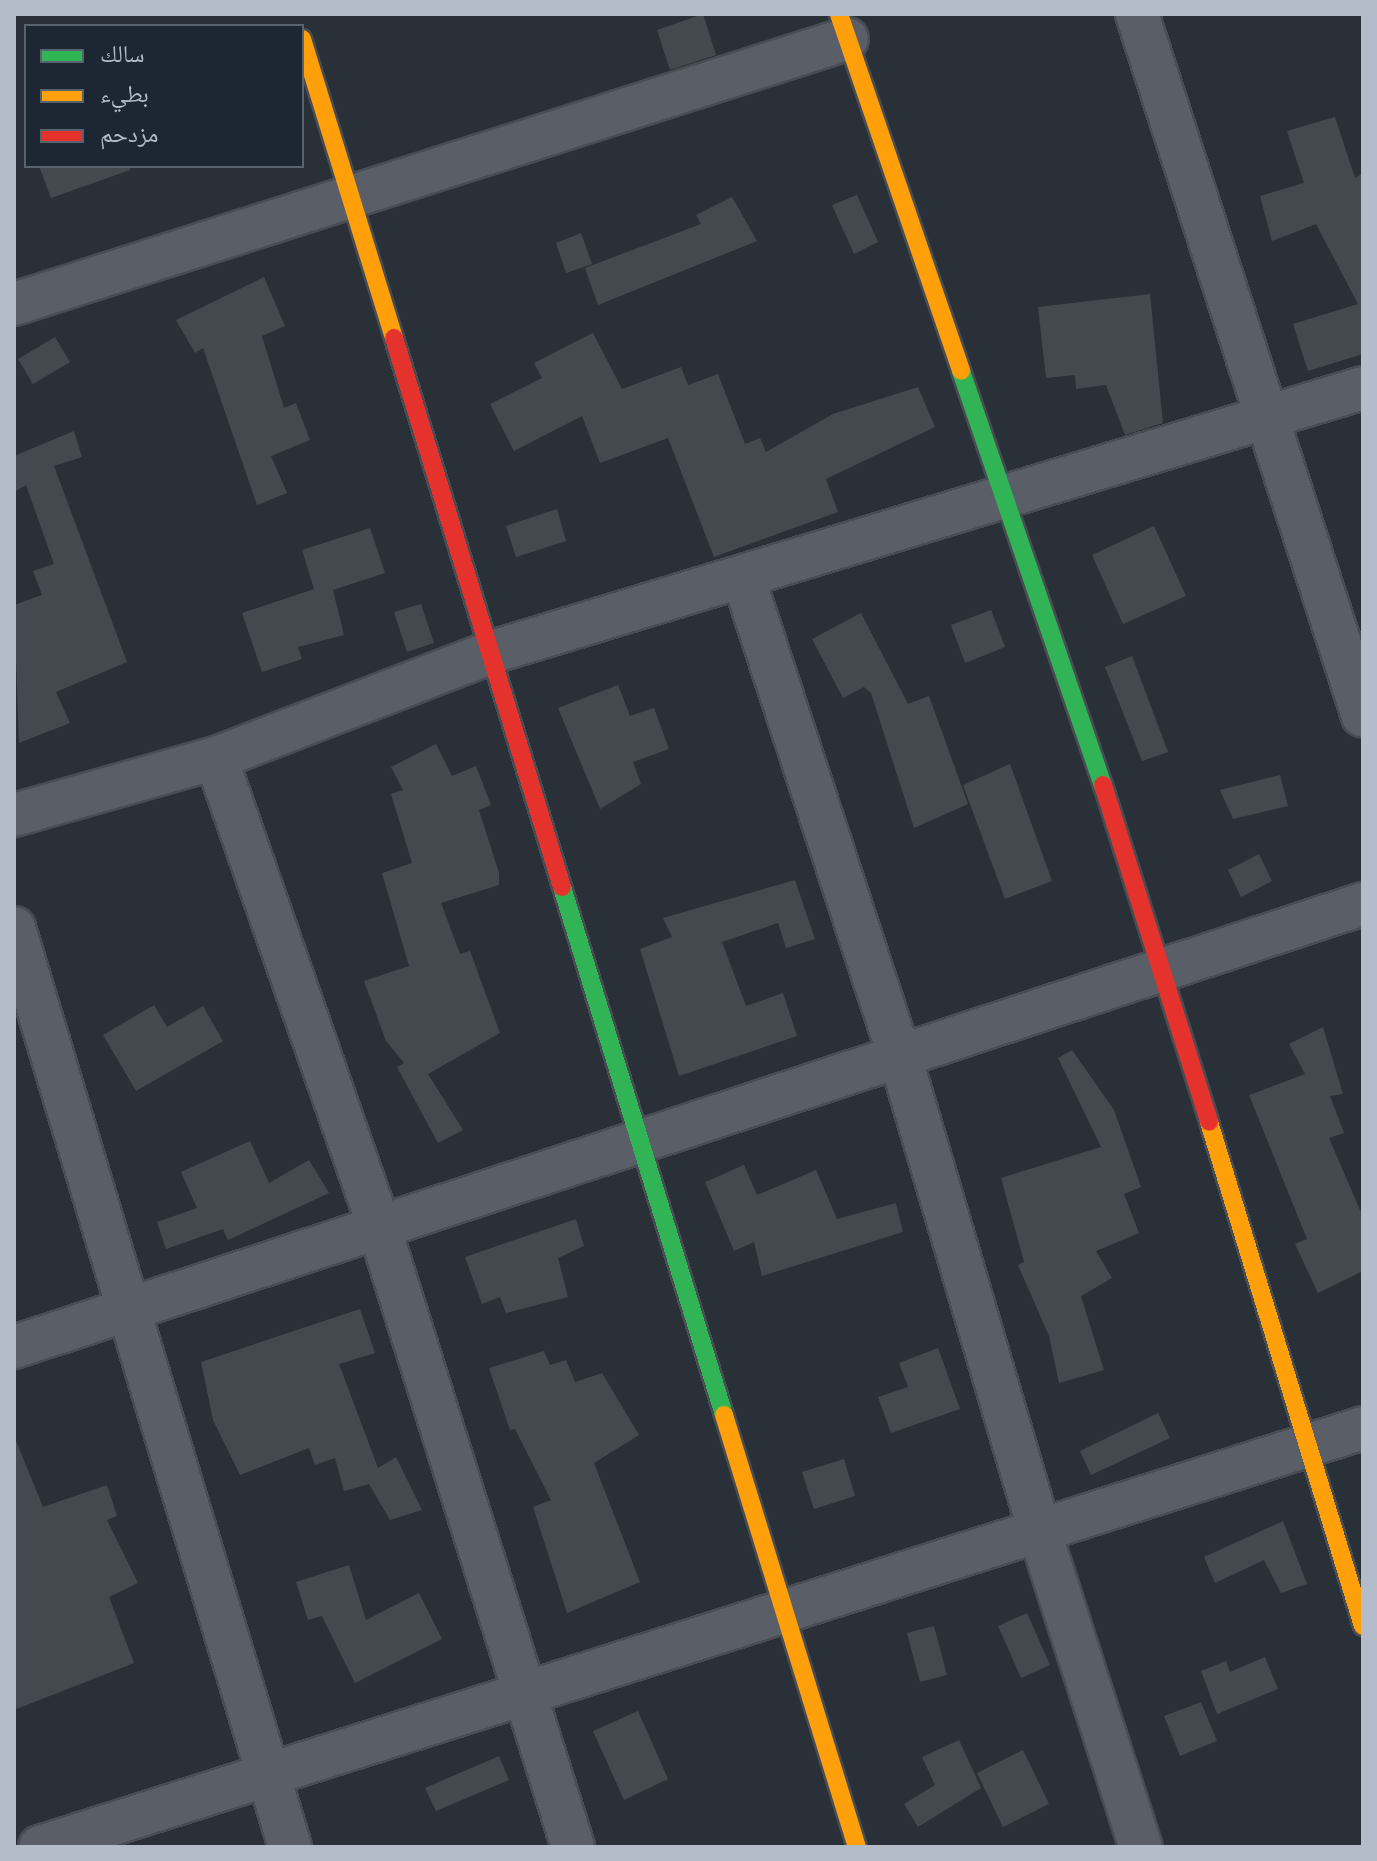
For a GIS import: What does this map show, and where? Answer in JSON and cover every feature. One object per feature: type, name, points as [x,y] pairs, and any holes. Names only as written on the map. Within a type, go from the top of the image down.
[{"type":"street","points":[[1137,14],[1363,716]]},
{"type":"street","points":[[14,304],[352,194],[843,26],[1007,495],[1164,965],[1303,1447],[1363,1626]]},
{"type":"street","points":[[304,45],[352,194],[781,1612],[857,1847]]},
{"type":"street","points":[[14,815],[216,758],[489,653],[744,580],[1267,411],[1363,388]]},
{"type":"street","points":[[744,580],[899,1053],[1039,1530],[1141,1847]]},
{"type":"street","points":[[216,758],[379,1227],[573,1847]]},
{"type":"street","points":[[14,1347],[126,1313],[1164,965],[1363,904]]},
{"type":"street","points":[[14,928],[126,1313],[290,1847]]},
{"type":"street","points":[[40,1847],[1363,1428]]},
{"type":"building","points":[[703,14],[716,55],[670,70],[657,30]]},
{"type":"building","points":[[1335,117],[1355,178],[1363,173],[1363,354],[1308,371],[1293,324],[1358,304],[1316,224],[1272,241],[1260,196],[1304,183],[1287,131]]},
{"type":"building","points":[[40,168],[130,168],[130,170],[51,198]]},
{"type":"building","points":[[857,195],[878,242],[854,254],[832,205]]},
{"type":"building","points":[[732,197],[757,241],[598,305],[585,268],[701,224],[696,215]]},
{"type":"building","points":[[581,233],[592,264],[566,273],[556,243]]},
{"type":"building","points":[[264,277],[285,326],[262,336],[284,408],[296,403],[310,440],[271,456],[287,493],[257,505],[203,348],[195,353],[176,320]]},
{"type":"building","points":[[1150,294],[1163,423],[1125,435],[1106,385],[1076,389],[1075,375],[1046,378],[1038,307]]},
{"type":"building","points":[[593,333],[622,389],[681,367],[688,385],[718,374],[745,444],[760,438],[766,452],[833,414],[918,387],[935,427],[826,479],[838,512],[714,557],[668,438],[600,463],[582,416],[514,451],[490,404],[542,378],[534,363]]},
{"type":"building","points":[[55,337],[70,362],[33,384],[18,359]]},
{"type":"building","points":[[74,431],[82,457],[54,466],[127,662],[56,692],[70,723],[19,743],[14,605],[42,595],[33,571],[54,564],[26,485],[14,492],[14,456]]},
{"type":"building","points":[[557,509],[566,541],[516,557],[506,526]]},
{"type":"building","points":[[1154,526],[1186,596],[1123,624],[1092,555]]},
{"type":"building","points":[[370,528],[385,573],[333,590],[344,635],[298,647],[302,659],[262,672],[242,613],[314,589],[302,550]]},
{"type":"building","points":[[421,604],[434,643],[407,652],[394,612]]},
{"type":"building","points":[[991,610],[1005,647],[965,663],[951,625]]},
{"type":"building","points":[[861,613],[908,704],[929,696],[968,804],[914,828],[871,693],[864,687],[843,698],[812,639]]},
{"type":"building","points":[[1132,656],[1168,752],[1142,761],[1105,667]]},
{"type":"building","points":[[618,685],[630,716],[654,708],[669,749],[633,762],[641,784],[600,809],[558,708]]},
{"type":"building","points":[[436,744],[452,776],[476,766],[491,805],[479,810],[499,873],[499,885],[441,903],[460,954],[470,951],[500,1033],[428,1074],[463,1130],[438,1143],[397,1067],[404,1063],[386,1041],[364,981],[409,966],[382,873],[412,863],[391,794],[403,790],[391,767]]},
{"type":"building","points":[[1010,764],[1052,881],[1005,899],[963,785]]},
{"type":"building","points":[[1280,775],[1288,806],[1233,819],[1220,790]]},
{"type":"building","points":[[1259,854],[1272,881],[1241,897],[1228,870]]},
{"type":"building","points":[[795,880],[815,939],[786,948],[778,923],[722,942],[746,1006],[783,993],[797,1036],[679,1076],[640,949],[672,937],[663,918]]},
{"type":"building","points":[[154,1005],[167,1027],[203,1006],[223,1041],[136,1091],[103,1035]]},
{"type":"building","points":[[1323,1027],[1343,1094],[1330,1096],[1344,1133],[1329,1138],[1363,1217],[1363,1271],[1318,1293],[1295,1244],[1307,1239],[1249,1095],[1305,1074],[1289,1044]]},
{"type":"building","points":[[1072,1050],[1114,1110],[1141,1187],[1124,1194],[1139,1233],[1096,1251],[1112,1278],[1081,1296],[1104,1370],[1059,1383],[1049,1336],[1018,1265],[1024,1262],[1001,1178],[1101,1147],[1058,1058]]},
{"type":"building","points":[[250,1141],[269,1183],[309,1160],[329,1193],[228,1240],[223,1229],[166,1249],[157,1222],[197,1208],[181,1172]]},
{"type":"building","points":[[744,1165],[757,1195],[816,1170],[837,1219],[896,1203],[903,1232],[762,1276],[754,1242],[734,1251],[705,1182]]},
{"type":"building","points":[[576,1219],[584,1246],[558,1258],[568,1297],[506,1313],[500,1297],[482,1304],[465,1257]]},
{"type":"building","points":[[360,1309],[375,1353],[339,1364],[378,1468],[396,1457],[422,1510],[390,1520],[369,1484],[344,1491],[335,1458],[315,1465],[309,1448],[240,1475],[213,1420],[201,1362]]},
{"type":"building","points":[[938,1348],[960,1409],[891,1433],[878,1397],[908,1387],[899,1363]]},
{"type":"building","points":[[544,1351],[550,1365],[566,1360],[575,1382],[602,1373],[639,1435],[594,1463],[640,1582],[567,1613],[533,1507],[551,1500],[515,1429],[510,1430],[489,1368]]},
{"type":"building","points":[[1158,1413],[1170,1438],[1091,1475],[1080,1451]]},
{"type":"building","points":[[14,1436],[43,1507],[107,1485],[117,1516],[107,1520],[138,1583],[109,1597],[134,1663],[14,1710]]},
{"type":"building","points":[[844,1459],[855,1496],[814,1509],[802,1472]]},
{"type":"building","points":[[1283,1521],[1307,1584],[1281,1593],[1264,1560],[1215,1583],[1204,1557]]},
{"type":"building","points":[[349,1565],[366,1620],[419,1593],[442,1639],[355,1683],[322,1616],[308,1620],[296,1582]]},
{"type":"building","points":[[1027,1613],[1050,1665],[1021,1678],[998,1626]]},
{"type":"building","points":[[934,1626],[947,1675],[920,1682],[907,1633]]},
{"type":"building","points":[[1265,1657],[1278,1689],[1217,1714],[1201,1671],[1226,1661],[1230,1672]]},
{"type":"building","points":[[1201,1702],[1217,1741],[1180,1756],[1164,1716]]},
{"type":"building","points":[[638,1711],[668,1779],[624,1800],[593,1731]]},
{"type":"building","points":[[959,1740],[981,1788],[918,1827],[904,1804],[935,1785],[922,1757]]},
{"type":"building","points":[[1023,1750],[1049,1804],[1003,1827],[977,1773]]},
{"type":"building","points":[[499,1756],[509,1780],[436,1811],[425,1788]]},
{"type":"traffic: fast","points":[[961,371],[1103,785]]},
{"type":"traffic: fast","points":[[562,887],[724,1415]]},
{"type":"traffic: slow","points":[[839,14],[961,371]]},
{"type":"traffic: slow","points":[[304,46],[394,338]]},
{"type":"traffic: slow","points":[[1209,1122],[1363,1626]]},
{"type":"traffic: slow","points":[[724,1415],[857,1847]]},
{"type":"traffic: jam","points":[[394,338],[562,887]]},
{"type":"traffic: jam","points":[[1103,785],[1209,1122]]}]
